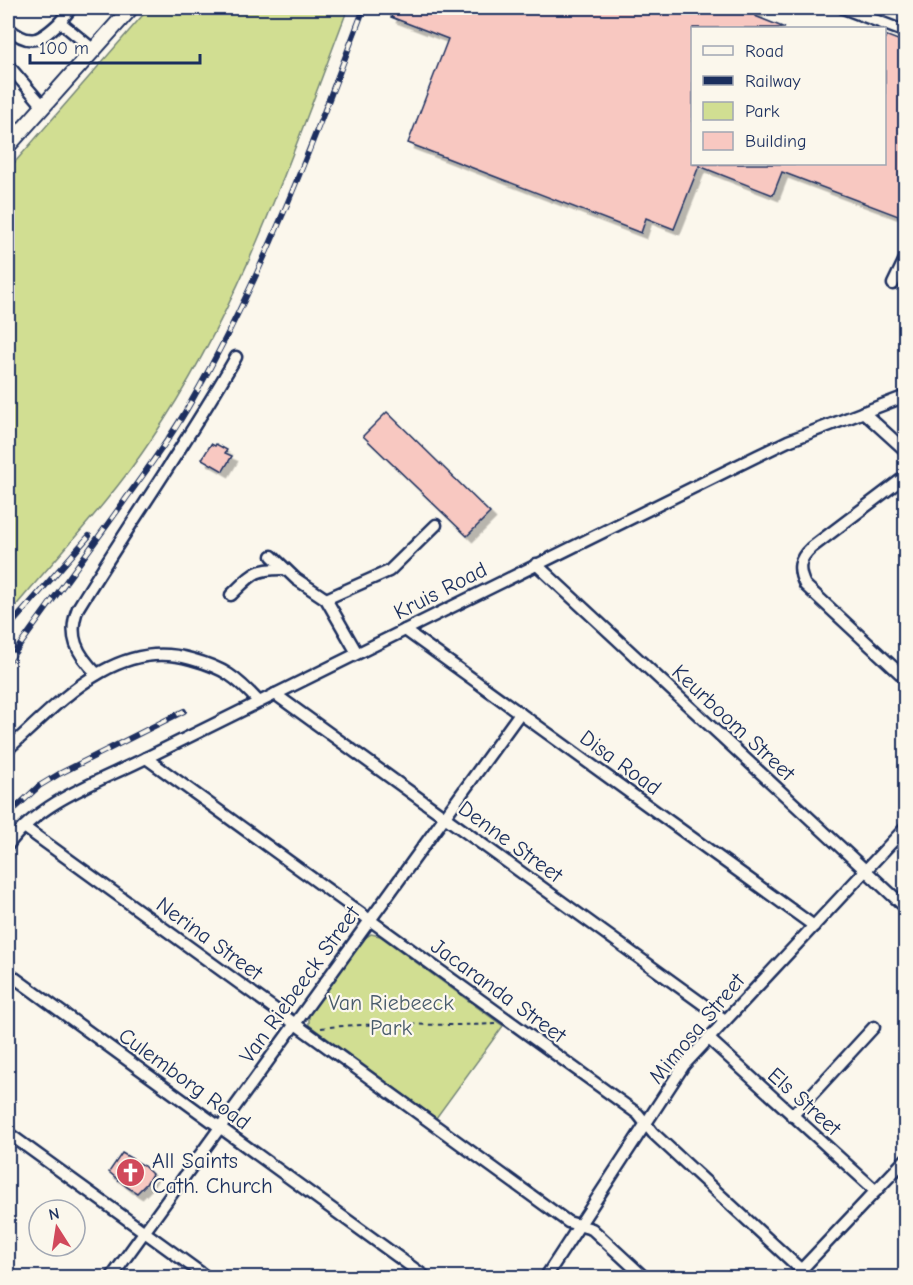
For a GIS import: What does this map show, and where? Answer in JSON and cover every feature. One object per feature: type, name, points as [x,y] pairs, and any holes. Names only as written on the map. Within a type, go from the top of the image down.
[{"type":"main road","points":[[9,143],[131,8]]},
{"type":"street","points":[[8,28],[25,40],[32,40],[49,33],[70,8]]},
{"type":"street","points":[[843,8],[906,32]]},
{"type":"street","points":[[60,22],[94,50]]},
{"type":"street","points":[[8,65],[43,106]]},
{"type":"street","points":[[893,284],[906,258]]},
{"type":"street","points":[[97,674],[81,657],[74,637],[73,620],[78,608],[155,484],[208,406],[236,357]]},
{"type":"street","name":"Kruis Road","points":[[8,845],[24,827],[52,805],[274,694],[768,451],[906,396]]},
{"type":"street","points":[[863,412],[906,451]]},
{"type":"street","points":[[906,476],[811,548],[800,561],[799,568],[805,585],[906,679]]},
{"type":"street","points":[[326,599],[389,571],[436,525]]},
{"type":"street","points":[[272,556],[285,569],[326,599],[357,654]]},
{"type":"street","name":"Keurboom Street","points":[[536,564],[906,908]]},
{"type":"street","points":[[231,595],[258,571],[285,569]]},
{"type":"street","name":"Disa Road","points":[[405,630],[814,926]]},
{"type":"street","points":[[8,749],[70,692],[111,666],[139,657],[175,655],[221,669],[236,678],[259,702]]},
{"type":"street","name":"Denne Street","points":[[274,694],[725,1020]]},
{"type":"street","name":"Van Riebeeck Street","points":[[111,1278],[520,713]]},
{"type":"street","name":"Jacaranda Street","points":[[146,758],[638,1114],[653,1133],[805,1274]]},
{"type":"street","name":"Nerina Street","points":[[24,827],[568,1222],[592,1228],[645,1278]]},
{"type":"street","name":"Mimosa Street","points":[[545,1278],[684,1065],[906,827]]},
{"type":"street","name":"Culemborg Road","points":[[8,973],[427,1278]]},
{"type":"street","points":[[792,1116],[874,1027]]},
{"type":"street","name":"Els Street","points":[[708,1038],[876,1191]]},
{"type":"street","points":[[8,1133],[208,1278]]},
{"type":"street","points":[[805,1274],[906,1159]]},
{"type":"path","points":[[305,1030],[378,1024],[453,1026],[513,1023]]},
{"type":"green space","points":[[149,8],[348,8],[262,230],[212,337],[183,390],[118,486],[8,615],[8,170]]},
{"type":"green space","name":"Van Riebeeck Park","points":[[371,934],[380,936],[503,1026],[436,1118],[309,1025],[309,1014],[363,939]]},
{"type":"building","points":[[395,8],[759,8],[755,16],[782,27],[691,27],[691,165],[886,165],[886,35],[906,43],[906,219],[782,172],[773,195],[699,166],[674,229],[646,218],[641,233],[408,143],[448,39],[391,17]]},
{"type":"building","points":[[387,412],[490,513],[467,536],[363,436]]},
{"type":"building","points":[[211,444],[227,450],[225,453],[232,456],[223,471],[202,459]]},
{"type":"building","name":"All Saints Cath. Church","points":[[122,1153],[143,1165],[152,1174],[137,1193],[109,1172]]},
{"type":"railway","points":[[8,662],[168,440],[217,355],[264,258],[326,109],[364,8]]},
{"type":"railway","points":[[8,628],[89,536]]},
{"type":"railway","points":[[8,815],[39,786],[59,774],[184,711]]},
{"type":"place","name":"All Saints Cath. Church","points":[[131,1173]]}]
